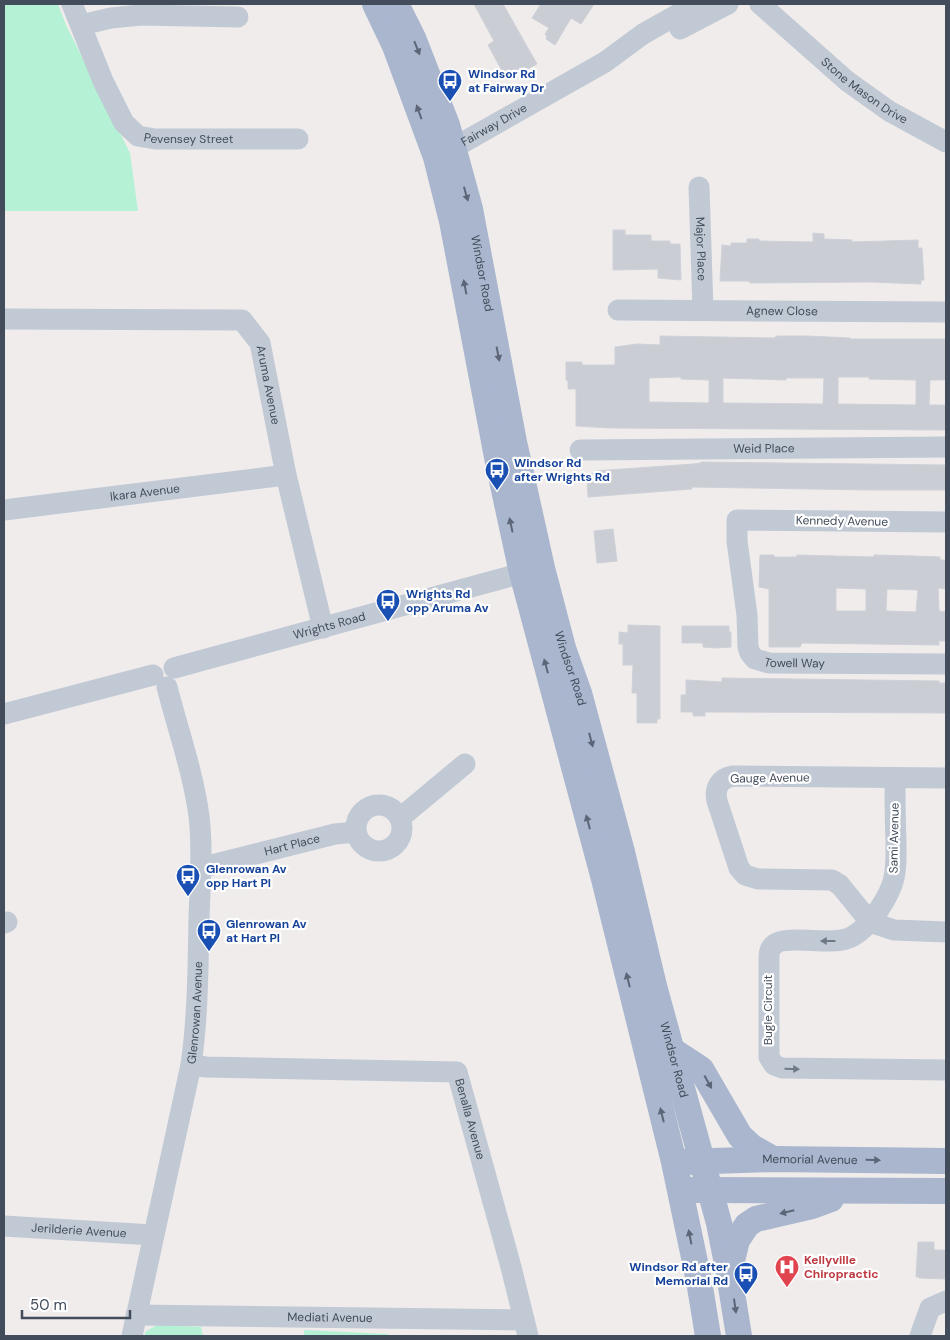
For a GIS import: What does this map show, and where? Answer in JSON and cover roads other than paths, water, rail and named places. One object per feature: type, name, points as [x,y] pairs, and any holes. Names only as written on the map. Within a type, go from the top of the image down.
[{"type":"main road","name":"Windsor Road","points":[[375,4],[470,209],[514,442],[532,570],[604,879],[674,1162],[698,1272],[708,1336]]},
{"type":"main road","name":"Windsor Road","points":[[396,4],[416,47],[447,125],[444,152]]},
{"type":"main road","name":"Windsor Road","points":[[532,570],[563,648],[578,693],[619,843],[654,986],[710,1190],[729,1274],[739,1336]]},
{"type":"main road","points":[[672,1050],[701,1069],[740,1136],[752,1147],[773,1159]]},
{"type":"main road","name":"Memorial Avenue","points":[[674,1162],[773,1159],[946,1161]]},
{"type":"main road","points":[[680,1190],[946,1191]]},
{"type":"main road","points":[[729,1274],[737,1240],[747,1225],[756,1219],[812,1206],[850,1191]]},
{"type":"street","name":"Pevensey Street","points":[[72,4],[103,81],[124,123],[138,136],[155,139],[298,139]]},
{"type":"street","name":"Fairway Drive","points":[[444,152],[605,62],[643,34],[696,4]]},
{"type":"street","name":"Fairway Drive","points":[[605,62],[650,45],[728,4]]},
{"type":"street","name":"Stone Mason Drive","points":[[760,4],[790,28],[847,81],[882,106],[945,137]]},
{"type":"street","name":"Stone Mason Drive","points":[[776,4],[790,28]]},
{"type":"street","points":[[81,25],[111,18],[141,15],[238,17]]},
{"type":"street","name":"Major Place","points":[[699,187],[703,310]]},
{"type":"street","name":"Agnew Close","points":[[618,310],[946,312]]},
{"type":"street","name":"Aruma Avenue","points":[[4,319],[242,320],[260,343],[286,475],[323,628]]},
{"type":"street","name":"Weid Place","points":[[580,450],[946,447]]},
{"type":"street","name":"Ikara Avenue","points":[[4,510],[286,475]]},
{"type":"street","name":"Kennedy Avenue","points":[[737,520],[946,522]]},
{"type":"street","name":"Towell Way","points":[[737,520],[737,541],[747,614],[748,647],[755,659],[769,663],[946,664]]},
{"type":"street","name":"Wrights Road","points":[[4,714],[165,677],[323,628],[532,570]]},
{"type":"street","name":"Glenrowan Avenue","points":[[132,1336],[191,1065],[198,996],[200,830],[190,774],[165,677]]},
{"type":"street","points":[[400,818],[465,764]]},
{"type":"street","name":"Gauge Avenue","points":[[870,922],[840,884],[832,880],[758,879],[745,875],[739,868],[716,793],[719,783],[723,779],[733,776],[946,778]]},
{"type":"street","name":"Sami Avenue","points":[[870,922],[894,878],[896,860],[895,778]]},
{"type":"street","points":[[375,805],[390,808],[400,818],[402,825],[400,839],[383,851],[376,851],[363,845],[356,832],[356,825],[362,812],[375,805]]},
{"type":"street","name":"Hart Place","points":[[200,868],[336,834],[356,832]]},
{"type":"street","points":[[870,922],[894,930],[946,932]]},
{"type":"street","name":"Bugle Circuit","points":[[870,922],[848,939],[834,941],[783,941],[772,947],[769,967],[768,1051],[770,1062],[778,1067],[787,1069],[946,1070]]},
{"type":"street","name":"Benalla Avenue","points":[[191,1065],[457,1072],[526,1328]]},
{"type":"street","name":"Jerilderie Avenue","points":[[4,1226],[153,1235]]},
{"type":"street","points":[[920,1336],[938,1304]]},
{"type":"street","name":"Mediati Avenue","points":[[136,1316],[526,1328]]},
{"type":"place","name":"Windsor Rd at Fairway Dr","points":[[450,102]]},
{"type":"place","name":"Windsor Rd after Wrights Rd","points":[[497,491]]},
{"type":"place","name":"Wrights Rd opp Aruma Av","points":[[388,622]]},
{"type":"place","name":"Glenrowan Av opp Hart Pl","points":[[188,897]]},
{"type":"place","name":"Glenrowan Av at Hart Pl","points":[[209,952]]},
{"type":"place","name":"Kellyville Chiropractic","points":[[787,1288]]},
{"type":"place","name":"Windsor Rd after Memorial Rd","points":[[746,1295]]}]
